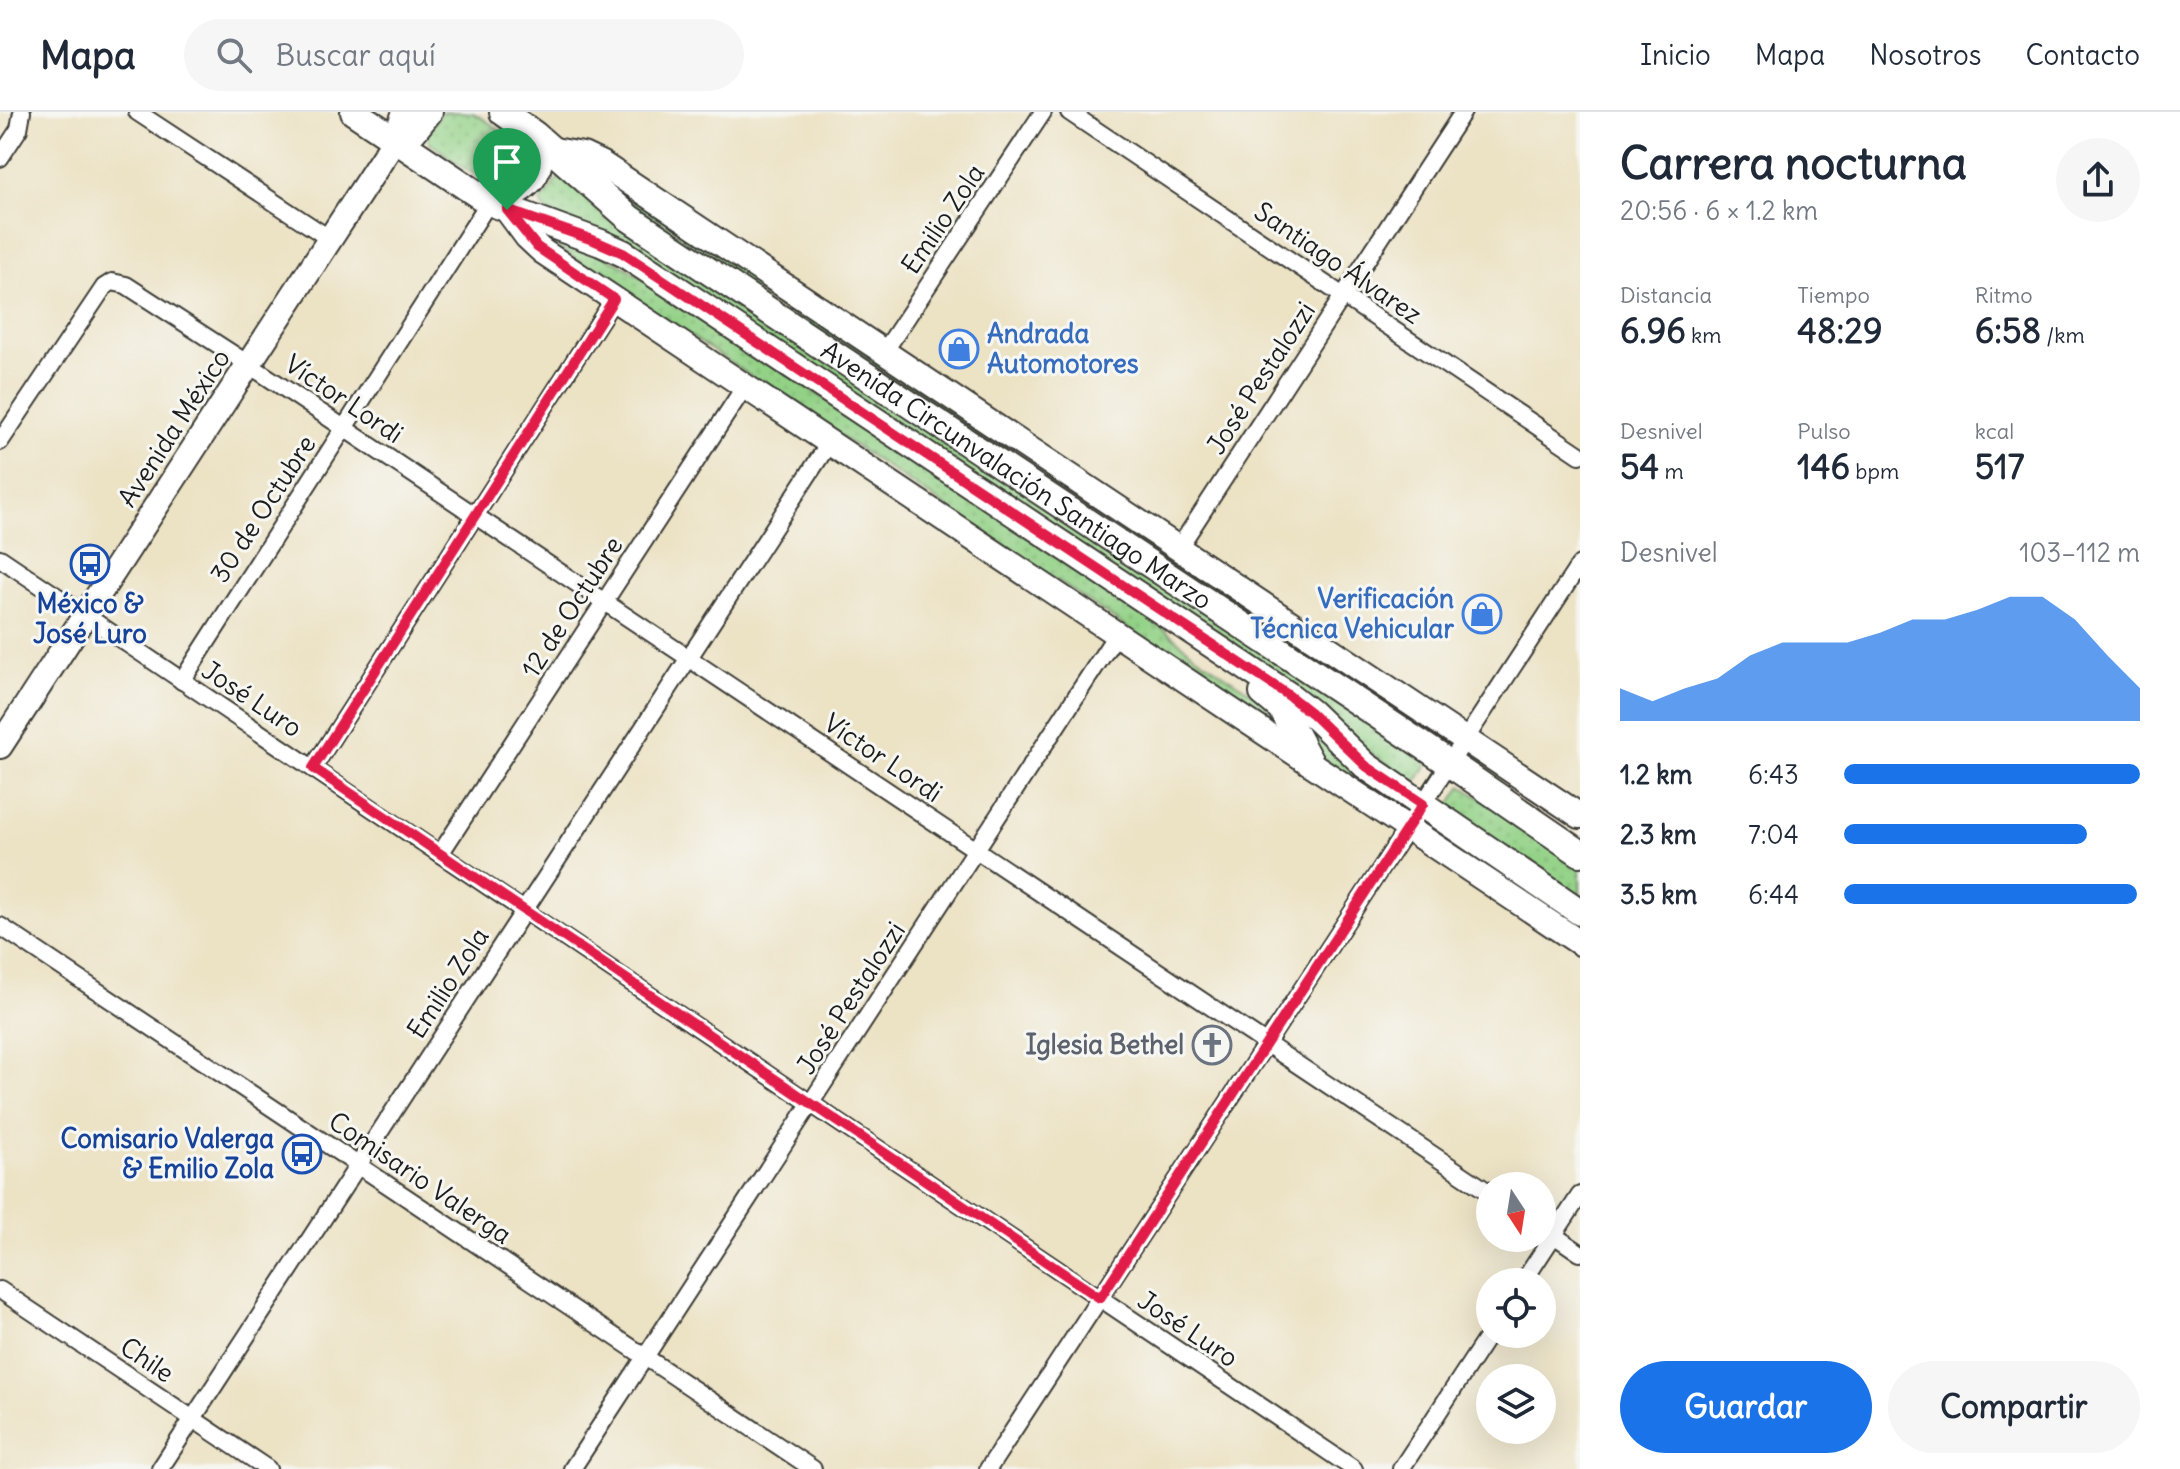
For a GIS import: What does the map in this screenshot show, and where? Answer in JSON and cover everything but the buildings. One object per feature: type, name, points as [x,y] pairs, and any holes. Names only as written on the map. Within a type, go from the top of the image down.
[{"type":"main road","name":"Avenida Circunvalación Santiago Marzo","points":[[354,112],[498,206],[623,253],[1296,701],[1415,815],[1580,912]]},
{"type":"main road","name":"Avenida Circunvalación Santiago Marzo","points":[[511,117],[629,218],[1450,763],[1580,853]]},
{"type":"main road","points":[[498,206],[520,191],[534,174],[538,160],[530,133],[511,117]]},
{"type":"main road","points":[[1134,593],[1195,646],[1281,708],[1310,762]]},
{"type":"street","points":[[0,158],[19,129],[22,112]]},
{"type":"street","points":[[137,112],[330,239]]},
{"type":"street","name":"Avenida México","points":[[0,746],[395,139],[405,112]]},
{"type":"street","name":"Avenida México","points":[[395,139],[414,132],[430,112]]},
{"type":"street","name":"Emilio Zola","points":[[884,352],[1043,112]]},
{"type":"street","name":"Santiago Álvarez","points":[[1069,112],[1580,455]]},
{"type":"street","name":"José Pestalozzi","points":[[1178,549],[1463,112]]},
{"type":"street","points":[[549,149],[583,155],[602,164],[1580,816]]},
{"type":"street","points":[[498,206],[537,247],[1116,635],[1310,762],[1415,815],[1580,943]]},
{"type":"street","name":"30 de Octubre","points":[[182,681],[344,428],[498,206]]},
{"type":"street","name":"Víctor Lordi","points":[[0,442],[101,290],[112,282],[126,285],[1476,1184]]},
{"type":"street","points":[[313,768],[614,299]]},
{"type":"street","name":"12 de Octubre","points":[[440,854],[745,386]]},
{"type":"street","name":"Emilio Zola","points":[[160,1469],[829,443]]},
{"type":"street","name":"José Luro","points":[[0,558],[1354,1469]]},
{"type":"street","points":[[988,1469],[1580,564]]},
{"type":"street","name":"José Pestalozzi","points":[[572,1469],[1116,635]]},
{"type":"street","name":"Comisario Valerga","points":[[0,926],[813,1469]]},
{"type":"street","points":[[1556,1222],[1580,1195]]},
{"type":"street","points":[[1556,1236],[1580,1253]]},
{"type":"street","name":"Chile","points":[[0,1290],[268,1469]]},
{"type":"street","points":[[1401,1469],[1480,1348]]},
{"type":"green space","points":[[442,112],[473,113],[510,139],[519,154],[513,173],[502,180],[488,180],[465,169],[430,143],[427,135]]},
{"type":"green space","points":[[591,169],[1400,709],[1343,679],[646,218]]},
{"type":"green space","points":[[559,177],[1428,762],[1416,783],[545,209],[541,202]]},
{"type":"green space","points":[[541,236],[592,251],[619,263],[1129,600],[1195,655],[1264,701],[1289,736]]},
{"type":"green space","points":[[1293,711],[1402,803],[1397,808],[1320,756]]},
{"type":"green space","points":[[1462,786],[1580,866],[1580,899],[1448,808]]},
{"type":"place","name":"Andrada Automotores","points":[[959,349]]},
{"type":"place","name":"México & José Luro","points":[[90,564]]},
{"type":"place","name":"Verificación Técnica Vehicular","points":[[1482,614]]},
{"type":"place","name":"Iglesia Bethel","points":[[1212,1045]]},
{"type":"place","name":"Comisario Valerga & Emilio Zola","points":[[302,1154]]},
{"type":"route","points":[[507,210],[623,253],[1288,695],[1366,766],[1423,804],[1100,1298],[313,768],[614,299],[537,247],[507,210]]}]
